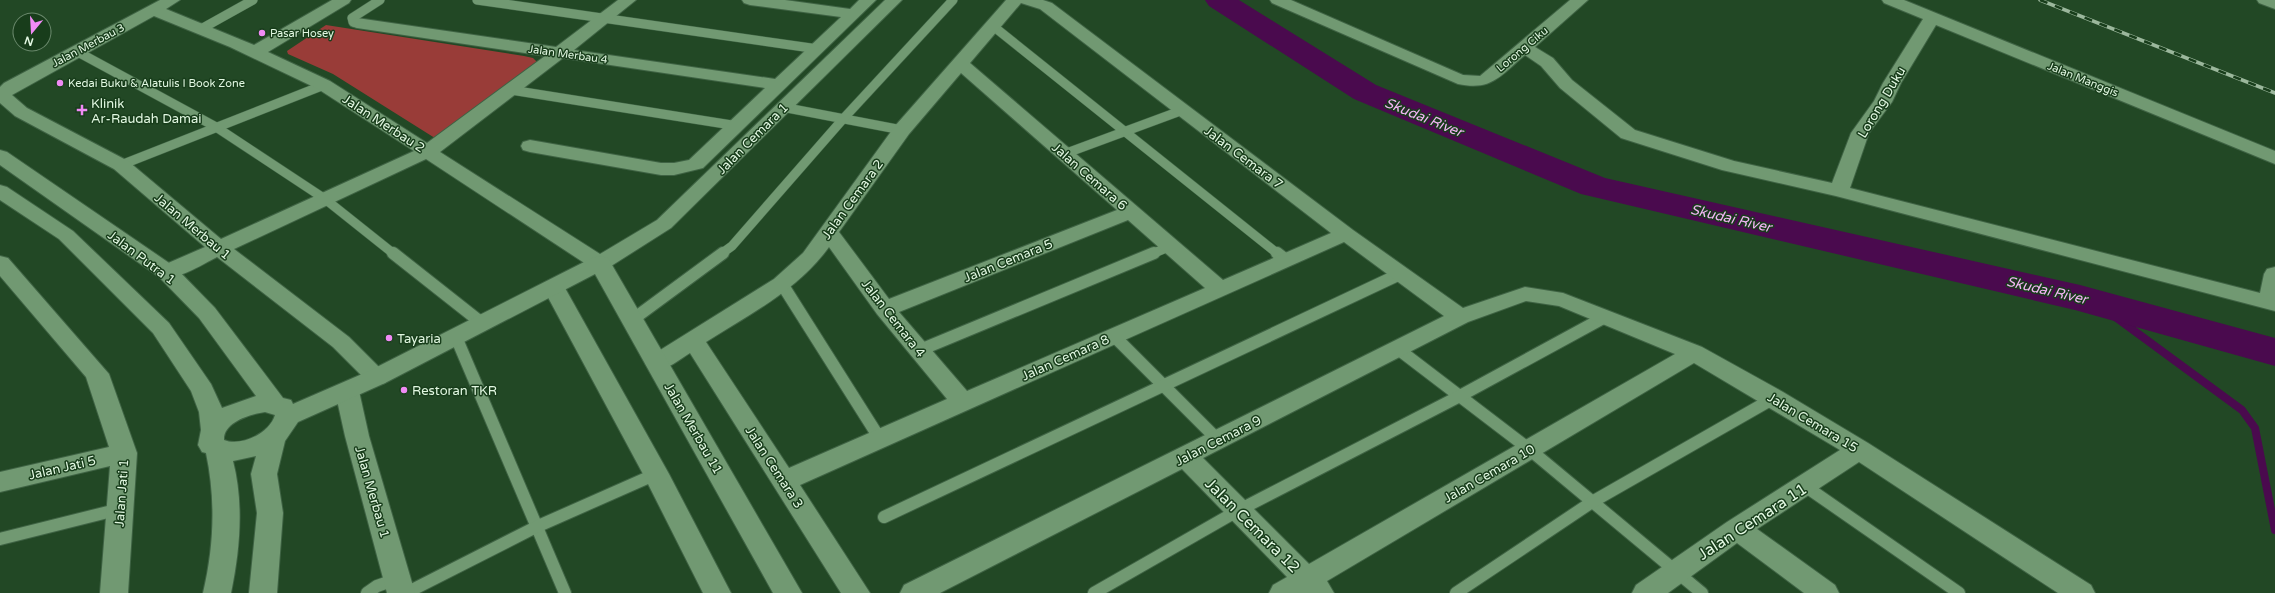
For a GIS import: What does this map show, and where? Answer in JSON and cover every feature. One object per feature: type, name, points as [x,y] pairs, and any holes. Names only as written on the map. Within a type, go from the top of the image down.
[{"type":"street","name":"Jalan Merbau 3","points":[[4,91],[154,5],[172,0]]},
{"type":"street","points":[[255,52],[344,0]]},
{"type":"street","points":[[167,272],[427,152],[452,135],[628,0]]},
{"type":"street","points":[[750,0],[853,14]]},
{"type":"street","points":[[530,146],[661,169],[674,169],[696,164],[738,126],[868,0]]},
{"type":"street","name":"Jalan Cemara 1","points":[[216,440],[220,421],[242,408],[254,405],[281,410],[347,390],[377,377],[600,264],[664,224],[782,107],[894,0]]},
{"type":"street","name":"Jalan Cemara 2","points":[[657,363],[782,284],[810,258],[902,130],[1015,0]]},
{"type":"street","name":"Jalan Cemara 7","points":[[1027,0],[1046,6],[1346,234],[1460,318]]},
{"type":"street","name":"Lorong Ciku","points":[[1278,0],[1458,79],[1473,82],[1486,80],[1580,0]]},
{"type":"street","name":"Jalan Manggis","points":[[1890,0],[2275,158]]},
{"type":"street","points":[[2265,0],[2275,4]]},
{"type":"street","name":"Jalan Merbau 2","points":[[154,5],[324,85],[600,264]]},
{"type":"street","name":"Lorong Duku","points":[[1839,191],[1860,133],[1883,102],[1892,83],[1932,18]]},
{"type":"street","name":"Jalan Merbau 4","points":[[357,23],[780,85]]},
{"type":"street","points":[[1525,48],[1547,62],[1566,84],[1628,134],[1729,166],[1839,191],[2272,303],[2275,274]]},
{"type":"street","name":"Jalan Cemara 6","points":[[960,63],[1220,289]]},
{"type":"street","name":"Jalan Merbau 1","points":[[4,91],[1,95],[3,99],[21,112],[121,165],[219,248],[342,342],[377,377]]},
{"type":"street","points":[[0,113],[21,112]]},
{"type":"street","name":"Jalan Putra 1","points":[[0,156],[167,272],[207,313],[281,410]]},
{"type":"street","points":[[0,191],[66,234],[161,328],[202,390],[210,412],[223,470],[225,503],[223,569],[217,593]]},
{"type":"street","name":"Jalan Cemara 5","points":[[885,309],[1131,212]]},
{"type":"street","name":"Jalan Cemara 4","points":[[828,231],[885,309],[963,402]]},
{"type":"street","name":"Jalan Cemara 8","points":[[784,481],[1346,234]]},
{"type":"street","name":"Jalan Merbau 11","points":[[600,264],[788,593]]},
{"type":"street","name":"Jalan Jati 1","points":[[3,270],[97,374],[124,453],[114,593]]},
{"type":"street","points":[[554,288],[656,474],[717,593]]},
{"type":"street","name":"Jalan Cemara 9","points":[[914,593],[1460,318],[1525,294]]},
{"type":"street","name":"Jalan Cemara 15","points":[[1525,294],[1563,300],[1694,353],[1774,398],[1859,450],[2081,593]]},
{"type":"street","name":"Jalan Cemara 3","points":[[693,340],[856,593]]},
{"type":"street","name":"Jalan Cemara 10","points":[[1283,593],[1313,586],[1529,450],[1694,353]]},
{"type":"street","name":"Jalan Merbau 1","points":[[347,390],[357,436],[401,588]]},
{"type":"street","points":[[216,440],[227,453],[239,452],[256,447],[273,438],[282,430],[281,410]]},
{"type":"street","points":[[263,593],[270,513],[264,474],[273,438]]},
{"type":"street","name":"Jalan Cemara 11","points":[[1646,593],[1736,529],[1859,450]]},
{"type":"street","name":"Jalan Jati 5","points":[[0,482],[124,453]]},
{"type":"street","name":"Jalan Cemara 12","points":[[1185,456],[1313,586]]},
{"type":"street","points":[[1736,529],[1825,593]]},
{"type":"lane","points":[[201,28],[253,0]]},
{"type":"lane","points":[[357,23],[353,22],[352,18],[380,0]]},
{"type":"lane","points":[[477,0],[818,48]]},
{"type":"lane","points":[[632,320],[732,246],[843,119],[953,0]]},
{"type":"lane","points":[[992,26],[1127,131],[1286,260]]},
{"type":"lane","points":[[76,51],[216,127],[325,199],[483,324]]},
{"type":"lane","points":[[121,165],[324,85]]},
{"type":"lane","points":[[511,90],[738,126]]},
{"type":"lane","points":[[782,107],[902,130]]},
{"type":"lane","points":[[1064,154],[1183,110]]},
{"type":"lane","points":[[920,350],[1171,246]]},
{"type":"lane","points":[[884,517],[1400,274]]},
{"type":"lane","points":[[782,284],[880,439]]},
{"type":"lane","points":[[1094,593],[1239,510],[1458,397],[1606,317]]},
{"type":"lane","points":[[1114,336],[1164,384],[1218,440]]},
{"type":"lane","points":[[456,337],[565,593]]},
{"type":"lane","points":[[1398,349],[1458,397],[1529,450],[1702,593]]},
{"type":"lane","points":[[1456,593],[1592,502],[1774,398]]},
{"type":"lane","points":[[367,593],[377,586],[401,588],[656,474]]},
{"type":"lane","points":[[1805,486],[1959,593]]},
{"type":"lane","points":[[0,539],[120,508]]},
{"type":"shaded area","points":[[326,25],[524,56],[533,58],[537,62],[438,140],[333,74],[288,54],[287,51]]},
{"type":"waterway","name":"Skudai River","points":[[1219,0],[1365,92],[1594,186],[2080,298],[2275,352]]},
{"type":"waterway","points":[[2095,302],[2242,410],[2255,428],[2275,530]]},
{"type":"railway","points":[[2040,0],[2275,93]]},
{"type":"place","name":"Pasar Hosey","points":[[262,33]]},
{"type":"place","name":"Kedai Buku & Alatulis I Book Zone","points":[[60,83]]},
{"type":"place","name":"Klinik Ar-Raudah Damai","points":[[82,110]]},
{"type":"place","name":"Tayaria","points":[[389,338]]},
{"type":"place","name":"Restoran TKR","points":[[404,390]]}]
